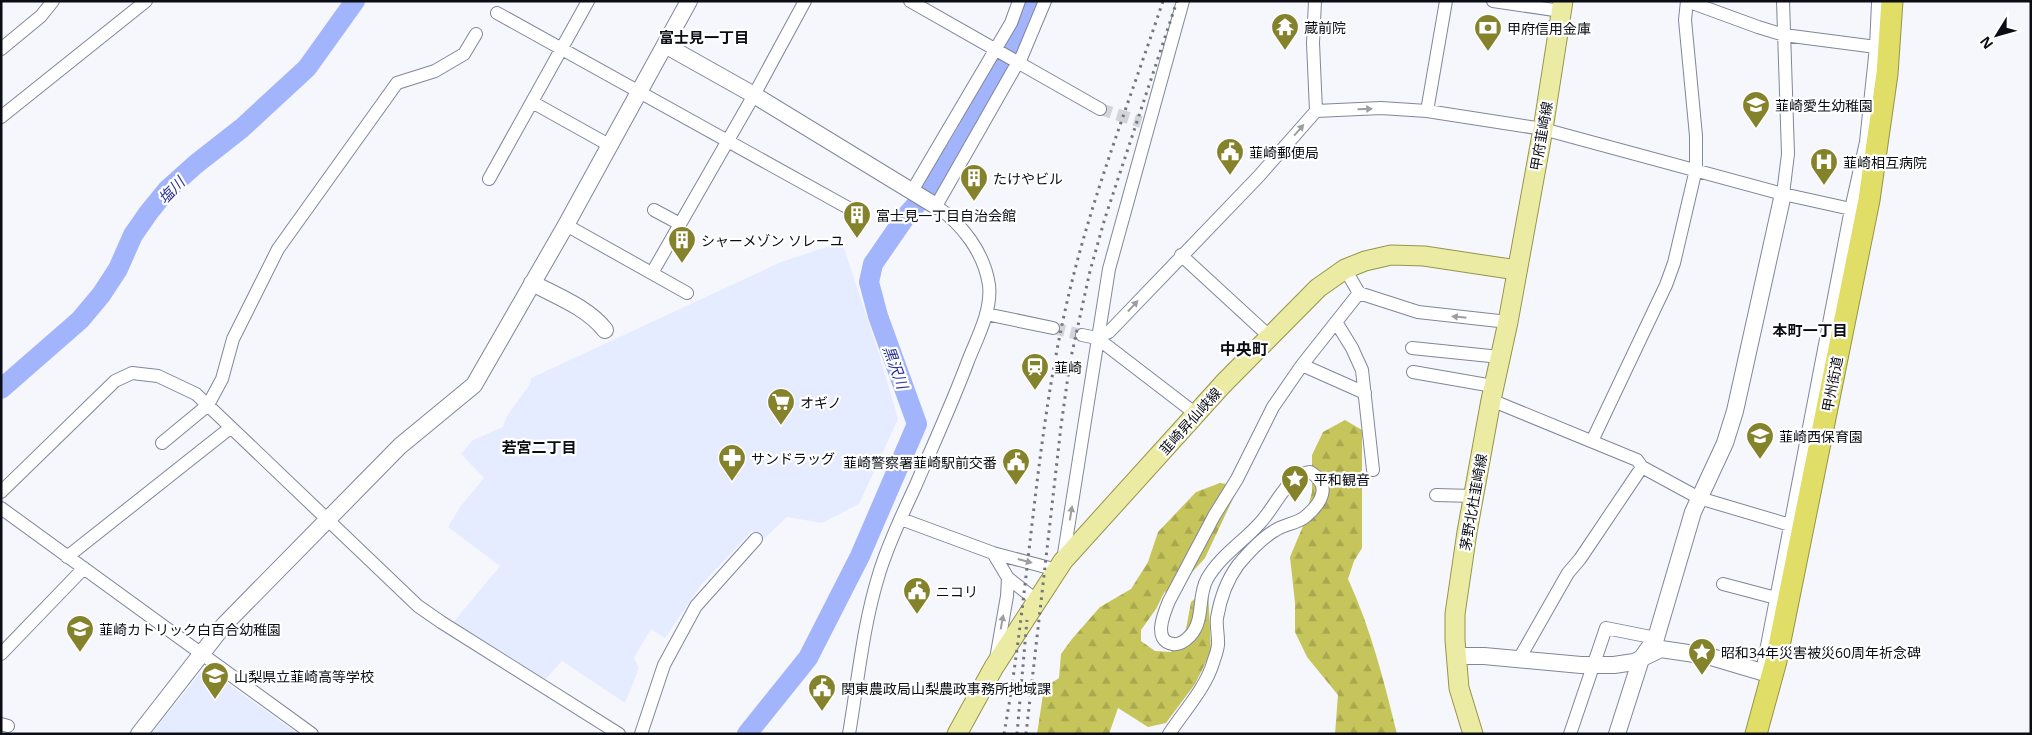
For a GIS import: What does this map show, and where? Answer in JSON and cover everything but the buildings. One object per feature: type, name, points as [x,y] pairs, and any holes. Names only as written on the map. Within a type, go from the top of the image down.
[{"type":"highway","name":"甲州街道","points":[[1756,734],[1767,673],[1868,200],[1887,74],[1885,2]]},
{"type":"main road","name":"甲府韮崎線","points":[[1517,270],[1543,129],[1562,6]]},
{"type":"main road","name":"韮崎昇仙峡線","points":[[956,734],[994,667],[1060,566],[1196,414],[1269,336],[1318,288],[1346,269],[1365,261],[1391,255],[1424,256],[1517,270]]},
{"type":"main road","name":"茅野北杜韮崎線","points":[[1473,734],[1459,688],[1455,614],[1473,496],[1517,270]]},
{"type":"street","points":[[1,49],[41,16],[53,1]]},
{"type":"street","points":[[1,117],[146,1]]},
{"type":"street","points":[[489,179],[588,1]]},
{"type":"street","points":[[139,734],[224,625],[400,446],[474,384],[566,226],[689,1]]},
{"type":"street","points":[[652,273],[754,95],[805,1]]},
{"type":"street","points":[[910,1],[1100,109]]},
{"type":"street","points":[[912,191],[1011,23],[1019,1]]},
{"type":"street","points":[[936,206],[1018,63],[1045,1]]},
{"type":"street","points":[[900,519],[993,553],[1060,566],[1109,269],[1145,122],[1183,1]]},
{"type":"street","points":[[1097,338],[1109,332],[1258,176],[1316,111],[1313,43],[1315,1]]},
{"type":"street","points":[[1427,111],[1446,1]]},
{"type":"street","points":[[1493,1],[1562,6]]},
{"type":"street","points":[[1592,441],[1666,285],[1674,262],[1696,169],[1696,136],[1685,20],[1687,1],[1784,35],[1876,47]]},
{"type":"street","points":[[1617,734],[1641,659],[1656,638],[1693,512],[1725,443],[1735,411],[1783,194],[1788,154],[1783,1]]},
{"type":"street","points":[[1456,656],[1614,665],[1641,659],[1662,649],[1708,656],[1767,673],[1776,598],[1851,210],[1866,142],[1876,47],[1885,2]]},
{"type":"street","points":[[497,13],[861,215]]},
{"type":"street","points":[[162,443],[208,405],[222,379],[233,339],[278,249],[397,83],[435,71],[464,54],[476,34]]},
{"type":"street","points":[[664,45],[754,95],[936,206],[957,223],[968,235],[980,260],[989,286],[986,314],[948,413],[900,519],[879,573],[849,734]]},
{"type":"street","points":[[532,102],[609,145]]},
{"type":"street","points":[[1316,111],[1381,108],[1427,111],[1543,129],[1783,194],[1851,210]]},
{"type":"street","points":[[654,210],[680,224]]},
{"type":"street","points":[[566,226],[687,293]]},
{"type":"street","points":[[1181,255],[1269,336]]},
{"type":"street","points":[[1346,269],[1359,293],[1418,312],[1508,322]]},
{"type":"street","points":[[532,283],[597,319],[605,330]]},
{"type":"street","points":[[1169,734],[1205,682],[1213,664],[1219,643],[1217,619],[1223,596],[1239,565],[1270,534],[1282,526],[1305,517],[1319,502],[1323,490],[1322,482],[1318,477],[1310,472],[1296,477],[1260,524],[1216,566],[1207,578],[1201,591],[1200,614],[1192,634],[1177,644],[1166,641],[1161,634],[1163,615],[1169,601],[1214,516],[1237,479],[1273,407],[1302,365],[1359,293]]},
{"type":"street","points":[[986,314],[1053,328]]},
{"type":"street","points":[[1336,322],[1352,348],[1362,370],[1373,470]]},
{"type":"street","points":[[1082,335],[1097,338],[1196,414]]},
{"type":"street","points":[[1412,348],[1500,356]]},
{"type":"street","points":[[1302,365],[1365,393]]},
{"type":"street","points":[[1413,372],[1492,393],[1592,441],[1637,460],[1642,467],[1699,498],[1790,524]]},
{"type":"street","points":[[1,492],[115,381],[132,373],[158,376],[196,394],[418,606],[619,734]]},
{"type":"street","points":[[67,556],[230,428]]},
{"type":"street","points":[[1519,659],[1568,572],[1580,560],[1642,467]]},
{"type":"street","points":[[1436,495],[1473,496]]},
{"type":"street","points":[[1,508],[312,734]]},
{"type":"street","points":[[641,734],[664,665],[696,606],[756,539]]},
{"type":"street","points":[[993,553],[1008,578],[1036,600]]},
{"type":"street","points":[[1,654],[84,568]]},
{"type":"street","points":[[994,667],[1007,596],[1008,578]]},
{"type":"street","points":[[1723,584],[1776,598]]},
{"type":"street","points":[[1570,734],[1606,628],[1656,638]]},
{"type":"shaded area","points":[[842,242],[880,357],[898,419],[859,504],[822,523],[787,517],[764,539],[752,531],[701,585],[665,638],[651,629],[634,658],[639,668],[625,703],[562,661],[544,681],[451,625],[500,566],[448,527],[460,507],[484,478],[461,454],[473,440],[503,427],[507,416],[530,384],[531,378],[781,262]]},
{"type":"shaded area","name":"山梨県立韮崎高等学校","points":[[205,667],[298,734],[151,734]]},
{"type":"green space","points":[[1345,420],[1362,430],[1362,548],[1354,561],[1348,579],[1370,636],[1397,734],[1335,734],[1338,695],[1307,657],[1295,632],[1295,603],[1290,557],[1303,526],[1312,492],[1312,455],[1323,432]]},
{"type":"green space","points":[[1220,483],[1239,486],[1205,558],[1186,579],[1164,593],[1156,609],[1141,630],[1141,641],[1155,651],[1171,652],[1186,629],[1191,602],[1208,587],[1211,652],[1195,684],[1166,723],[1148,727],[1118,708],[1109,734],[1037,734],[1044,688],[1059,678],[1061,654],[1100,607],[1131,589],[1148,562],[1158,532],[1196,492]]},
{"type":"waterway","name":"塩川","points":[[1,389],[80,320],[101,295],[118,269],[133,235],[167,190],[196,164],[242,128],[307,68],[355,1]]},
{"type":"waterway","name":"黒沢川","points":[[747,734],[808,658],[860,556],[917,424],[878,316],[869,282],[873,264],[906,216],[934,185],[966,133],[1019,34],[1030,1]]},
{"type":"tunnel","points":[[1100,109],[1141,122]]},
{"type":"tunnel","points":[[1053,328],[1082,335]]},
{"type":"railway","points":[[1004,734],[1013,681],[1046,416],[1065,311],[1074,272],[1097,194],[1163,1]]},
{"type":"railway","points":[[1026,734],[1070,362],[1090,271],[1105,218],[1177,1]]},
{"type":"railway","points":[[1017,734],[1027,620]]},
{"type":"place","name":"蔵前院","points":[[1285,51]]},
{"type":"place","name":"甲府信用金庫","points":[[1488,52]]},
{"type":"place","name":"韮崎愛生幼稚園","points":[[1756,129]]},
{"type":"place","name":"韮崎郵便局","points":[[1230,176]]},
{"type":"place","name":"韮崎相互病院","points":[[1824,186]]},
{"type":"place","name":"たけやビル","points":[[974,202]]},
{"type":"place","name":"富士見一丁目自治会館","points":[[857,239]]},
{"type":"place","name":"シャーメゾン ソレーユ","points":[[682,264]]},
{"type":"place","name":"韮崎","points":[[1035,391]]},
{"type":"place","name":"オギノ","points":[[781,426]]},
{"type":"place","name":"韮崎西保育園","points":[[1760,460]]},
{"type":"place","name":"サンドラッグ","points":[[732,482]]},
{"type":"place","name":"韮崎警察署韮崎駅前交番","points":[[1016,486]]},
{"type":"place","name":"平和観音","points":[[1295,503]]},
{"type":"place","name":"ニコリ","points":[[917,615]]},
{"type":"place","name":"韮崎カトリック白百合幼稚園","points":[[80,653]]},
{"type":"place","name":"昭和34年災害被災60周年祈念碑","points":[[1702,676]]},
{"type":"place","name":"山梨県立韮崎高等学校","points":[[215,700]]},
{"type":"place","name":"関東農政局山梨農政事務所地域課","points":[[822,712]]},
{"type":"district","name":"富士見一丁目","points":[[704,37]]},
{"type":"district","name":"本町一丁目","points":[[1810,330]]},
{"type":"district","name":"中央町","points":[[1244,349]]},
{"type":"district","name":"若宮二丁目","points":[[539,447]]}]
